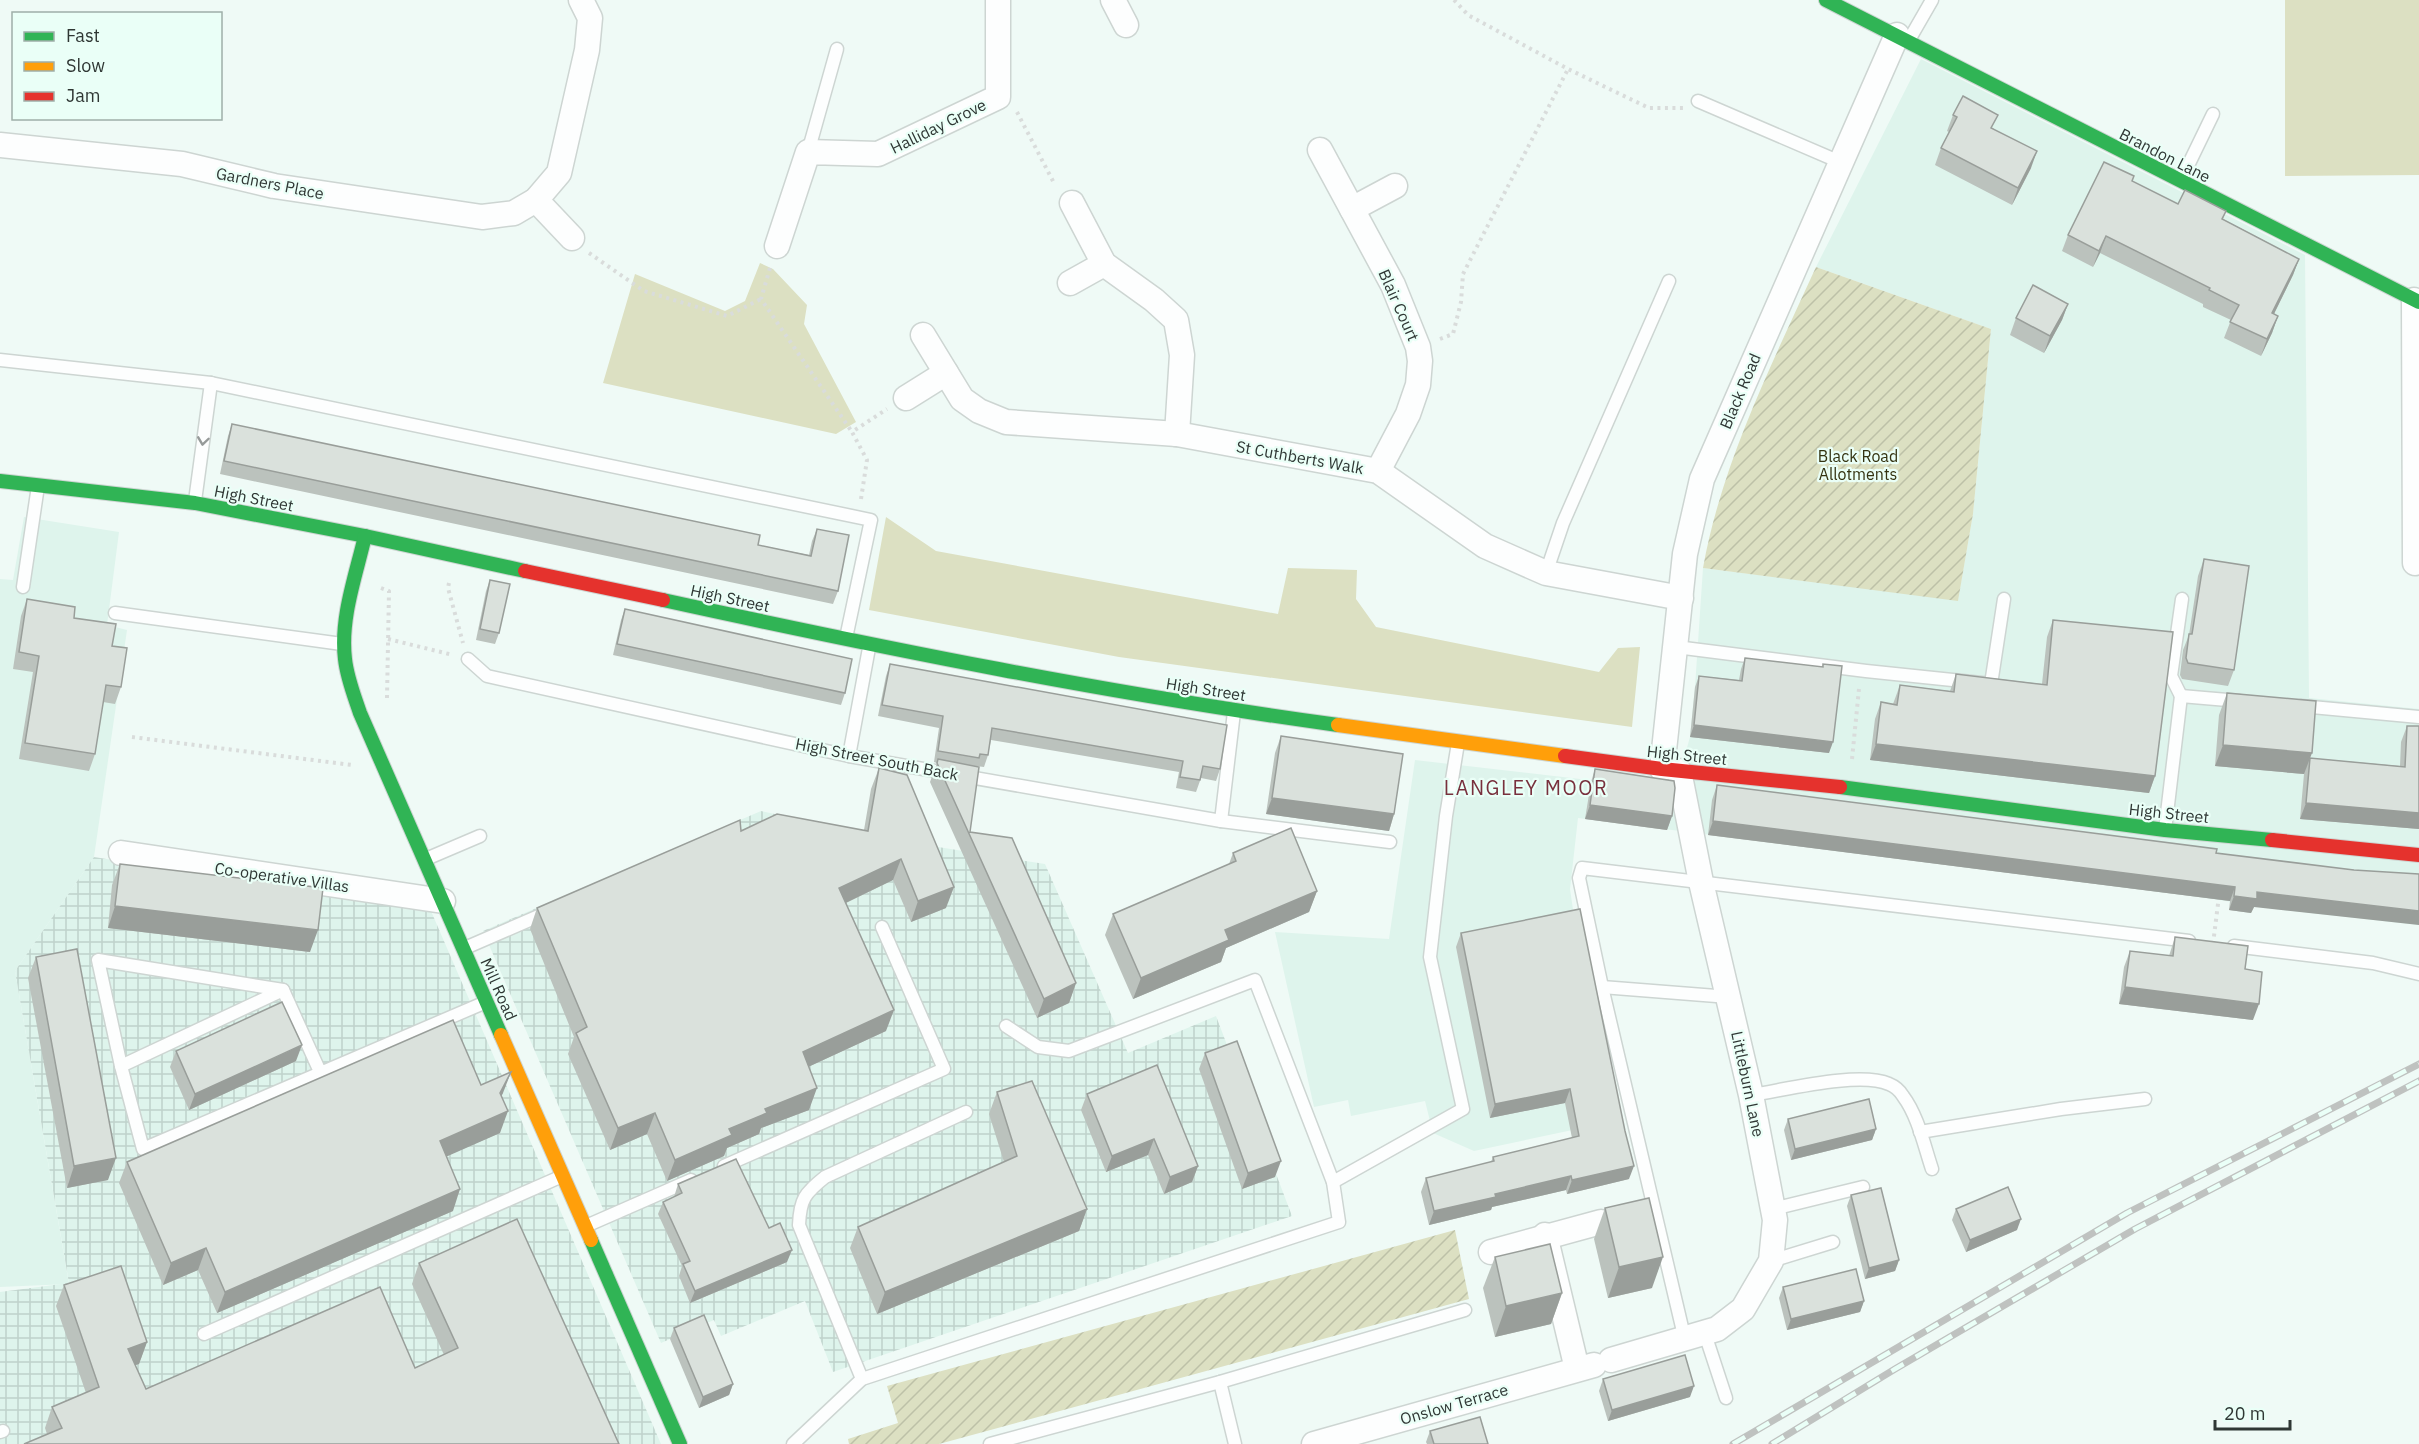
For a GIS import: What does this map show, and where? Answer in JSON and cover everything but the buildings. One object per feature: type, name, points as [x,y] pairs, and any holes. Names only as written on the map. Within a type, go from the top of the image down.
[{"type":"main road","name":"Brandon Lane","points":[[1826,0],[2416,301]]},
{"type":"main road","name":"High Street","points":[[0,480],[195,503],[365,536],[869,645],[1234,711],[1670,770],[1850,788],[2165,830],[2419,855]]},
{"type":"main road","name":"Mill Road","points":[[365,536],[345,644],[346,672],[385,770],[680,1444]]},
{"type":"street","name":"Gardners Place","points":[[0,145],[182,164],[274,186],[482,217],[514,213],[536,200],[559,173],[587,50],[590,18],[581,0]]},
{"type":"street","name":"Halliday Grove","points":[[808,152],[878,154],[998,97],[998,0]]},
{"type":"street","points":[[1113,0],[1126,25]]},
{"type":"street","name":"Black Road","points":[[1670,770],[1676,647],[1684,554],[1702,479],[1840,162],[1903,38]]},
{"type":"street","name":"Blair Court","points":[[1320,150],[1393,285],[1418,347],[1420,361],[1418,385],[1408,414],[1378,471]]},
{"type":"street","points":[[777,246],[808,152]]},
{"type":"street","points":[[1352,208],[1395,186]]},
{"type":"street","points":[[536,200],[572,238]]},
{"type":"street","points":[[1071,203],[1104,264],[1154,300],[1176,320],[1182,355],[1177,434]]},
{"type":"street","points":[[1070,283],[1104,264]]},
{"type":"street","points":[[2415,563],[2416,301]]},
{"type":"street","name":"St Cuthberts Walk","points":[[922,335],[962,399],[979,411],[1006,422],[1177,434],[1378,471],[1485,546],[1546,573],[1681,598]]},
{"type":"street","points":[[906,398],[946,373]]},
{"type":"street","name":"Littleburn Lane","points":[[1670,770],[1701,882],[1729,997],[1775,1220],[1771,1261],[1743,1309],[1717,1329],[1686,1340]]},
{"type":"street","name":"Co-operative Villas","points":[[121,854],[443,901]]},
{"type":"street","points":[[1491,1252],[1545,1235],[1600,1222]]},
{"type":"street","points":[[1545,1235],[1594,1365]]},
{"type":"street","name":"Onslow Terrace","points":[[1320,1443],[1686,1340]]},
{"type":"lane","points":[[1903,38],[1932,0]]},
{"type":"lane","points":[[808,152],[837,49]]},
{"type":"lane","points":[[1698,101],[1840,162]]},
{"type":"lane","points":[[2180,182],[2213,114]]},
{"type":"lane","points":[[1546,573],[1563,523],[1668,281]]},
{"type":"lane","points":[[0,360],[211,383],[870,520],[845,639]]},
{"type":"lane","points":[[195,503],[211,383]]},
{"type":"lane","points":[[23,587],[38,485]]},
{"type":"lane","points":[[1676,647],[1991,684],[2004,599]]},
{"type":"lane","points":[[2165,830],[2181,696],[2171,676],[2182,599]]},
{"type":"lane","points":[[115,613],[345,644]]},
{"type":"lane","points":[[849,756],[869,645]]},
{"type":"lane","name":"High Street South Back","points":[[468,659],[488,676],[849,756],[1221,821],[1390,842]]},
{"type":"lane","points":[[2181,696],[2247,702]]},
{"type":"lane","points":[[2293,706],[2419,717]]},
{"type":"lane","points":[[1221,821],[1234,711]]},
{"type":"lane","points":[[1333,1182],[1463,1109],[1430,957],[1446,816],[1459,741]]},
{"type":"lane","points":[[424,859],[480,836]]},
{"type":"lane","points":[[1726,1398],[1686,1340],[1602,987],[1579,878],[1582,868],[2373,963],[2419,974]]},
{"type":"lane","points":[[464,949],[560,907]]},
{"type":"lane","points":[[585,1227],[944,1069],[882,927]]},
{"type":"lane","points":[[283,990],[98,960],[121,1065],[143,1149],[487,1001]]},
{"type":"lane","points":[[793,1444],[862,1379],[1339,1222],[1333,1182],[1255,980],[1069,1051],[1038,1047],[1006,1026]]},
{"type":"lane","points":[[1602,987],[1729,997]]},
{"type":"lane","points":[[283,990],[321,1074]]},
{"type":"lane","points":[[121,1065],[283,990]]},
{"type":"lane","points":[[1751,1095],[1858,1080],[1891,1084],[1903,1096],[1920,1132],[1932,1168]]},
{"type":"lane","points":[[1920,1132],[2061,1109],[2145,1099]]},
{"type":"lane","points":[[862,1379],[800,1225],[800,1208],[806,1192],[825,1177],[966,1112]]},
{"type":"lane","points":[[204,1334],[563,1176]]},
{"type":"lane","points":[[1773,1209],[1863,1187]]},
{"type":"lane","points":[[1771,1261],[1833,1242]]},
{"type":"lane","points":[[990,1444],[1220,1382],[1465,1310]]},
{"type":"lane","points":[[1220,1382],[1235,1444]]},
{"type":"path","points":[[1454,0],[1468,15],[1568,69],[1649,108],[1687,108],[1698,101]]},
{"type":"path","points":[[1418,347],[1453,334],[1461,302],[1463,274],[1568,69]]},
{"type":"path","points":[[998,97],[1017,112],[1057,189],[1071,203]]},
{"type":"path","points":[[572,238],[600,262],[644,291],[727,316],[761,299],[777,246]]},
{"type":"path","points":[[761,299],[852,432],[867,460],[859,517]]},
{"type":"path","points":[[852,432],[906,398]]},
{"type":"path","points":[[388,639],[468,659],[448,588],[454,556]]},
{"type":"path","points":[[356,578],[389,591],[387,708]]},
{"type":"path","points":[[1850,788],[1860,670]]},
{"type":"path","points":[[132,737],[385,770]]},
{"type":"path","points":[[2207,943],[2219,889]]},
{"type":"shaded area","points":[[1921,59],[2305,255],[2309,698],[2419,709],[2419,925],[2275,909],[2207,898],[1578,818],[1570,889],[1615,1121],[1474,1151],[1433,1133],[1425,1101],[1351,1116],[1348,1100],[1314,1107],[1275,932],[1389,939],[1415,760],[1675,790],[1690,737],[1703,568],[1958,600],[1973,514],[1991,329],[1816,267]]},
{"type":"shaded area","points":[[24,517],[119,532],[107,625],[127,630],[94,857],[15,971],[69,1284],[0,1287],[0,579],[13,580]]},
{"type":"shaded area","points":[[761,811],[888,839],[1045,864],[1128,1053],[1216,1016],[1292,1216],[833,1372],[805,1301],[721,1336],[714,1320],[661,1343],[483,931]]},
{"type":"shaded area","points":[[94,857],[431,911],[661,1444],[0,1444],[0,1292],[69,1283],[15,971]]},
{"type":"green space","points":[[2285,0],[2419,0],[2419,175],[2285,176]]},
{"type":"green space","points":[[760,263],[773,269],[807,305],[804,324],[856,422],[836,434],[603,383],[635,274],[725,311],[745,301]]},
{"type":"green space","name":"Black Road Allotments","points":[[1816,267],[1991,329],[1973,514],[1958,601],[1703,568],[1722,490],[1750,414]]},
{"type":"green space","points":[[886,517],[936,551],[1278,614],[1288,568],[1357,570],[1356,599],[1376,627],[1599,672],[1618,648],[1640,647],[1632,727],[1119,657],[869,610]]},
{"type":"green space","points":[[1455,1230],[1469,1299],[939,1444],[849,1444],[848,1439],[898,1423],[887,1386]]},
{"type":"railway","points":[[1733,1444],[2127,1213],[2419,1064]]},
{"type":"railway","points":[[1772,1444],[1895,1369],[2135,1229],[2419,1081]]},
{"type":"traffic: fast","points":[[1826,0],[2419,302]]},
{"type":"traffic: fast","points":[[0,481],[195,503],[365,536],[525,571]]},
{"type":"traffic: fast","points":[[365,536],[345,628],[345,659],[349,680],[360,713],[501,1035]]},
{"type":"traffic: fast","points":[[663,600],[831,636],[1084,685],[1338,725]]},
{"type":"traffic: fast","points":[[1840,787],[2165,830],[2272,840]]},
{"type":"traffic: fast","points":[[591,1240],[680,1444]]},
{"type":"traffic: slow","points":[[1338,725],[1565,756]]},
{"type":"traffic: slow","points":[[501,1035],[591,1240]]},
{"type":"traffic: jam","points":[[525,571],[663,600]]},
{"type":"traffic: jam","points":[[1565,756],[1662,769],[1840,787]]},
{"type":"traffic: jam","points":[[2272,840],[2419,855]]},
{"type":"district","name":"LANGLEY MOOR","points":[[1526,787]]}]
